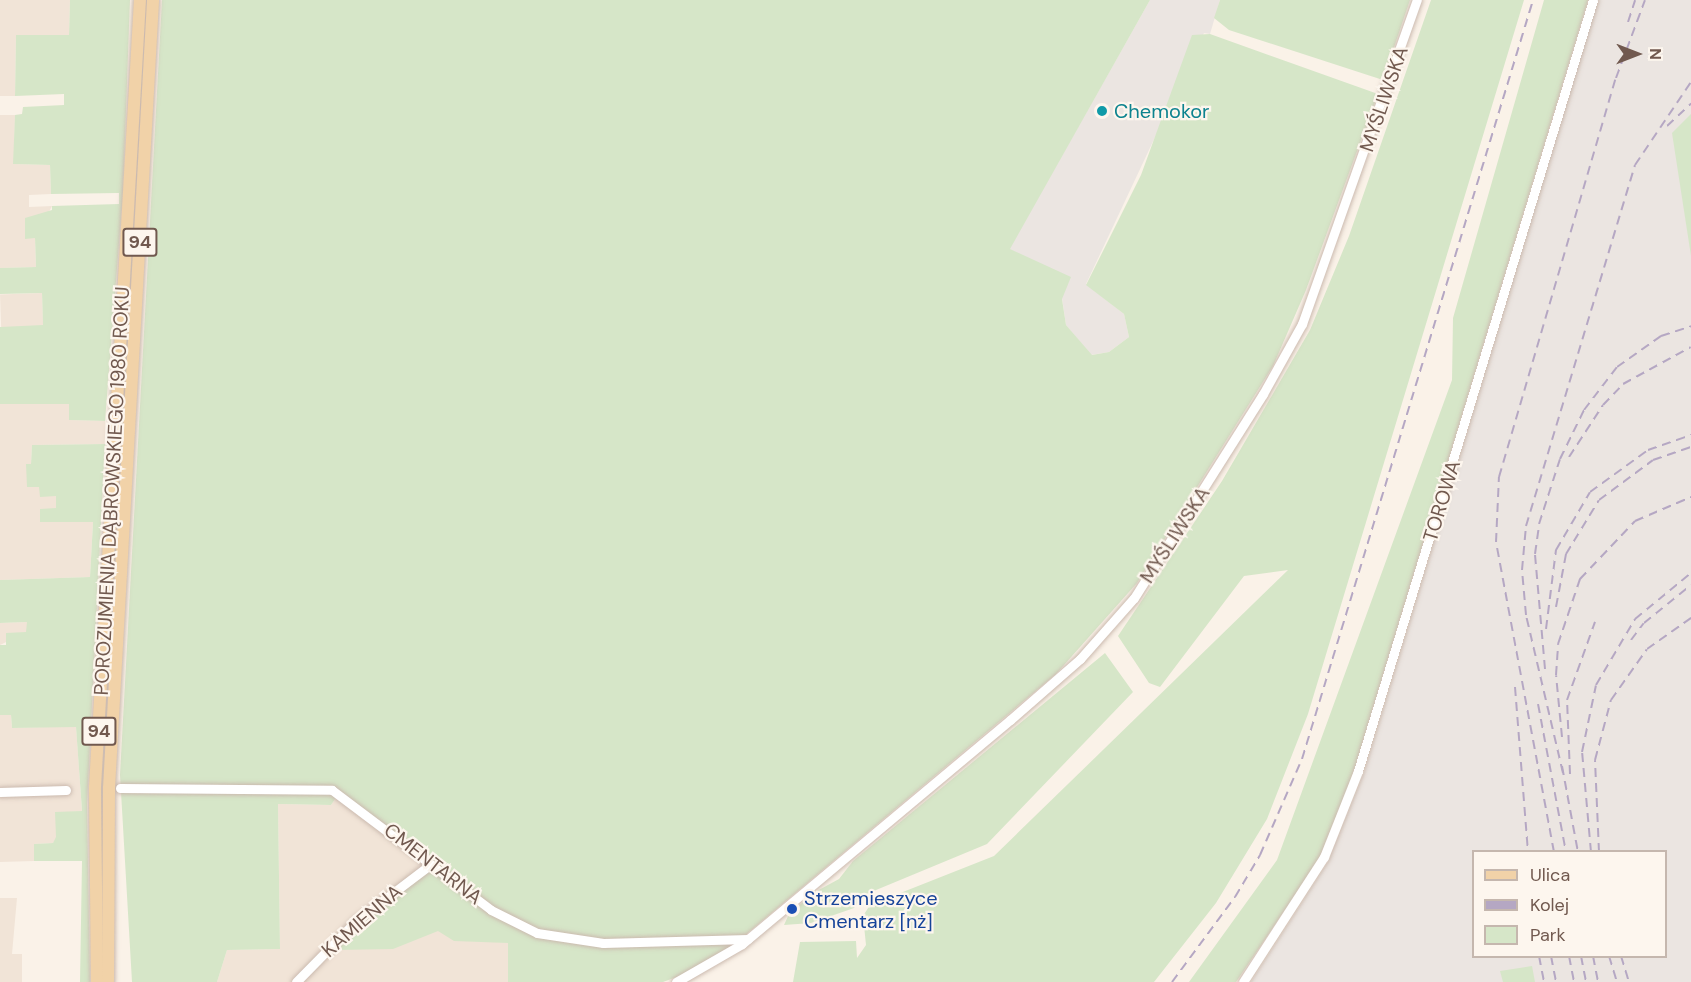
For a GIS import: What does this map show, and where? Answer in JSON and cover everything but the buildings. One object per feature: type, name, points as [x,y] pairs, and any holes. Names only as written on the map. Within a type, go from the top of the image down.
[{"type":"main road","name":"POROZUMIENIA DĄBROWSKIEGO 1980 ROKU","points":[[97,982],[95,787],[140,0]]},
{"type":"main road","name":"POROZUMIENIA DĄBROWSKIEGO 1980 ROKU","points":[[108,982],[109,788],[153,0]]},
{"type":"street","name":"MYŚLIWSKA","points":[[676,982],[748,939],[1080,659],[1157,567],[1302,324],[1417,0]]},
{"type":"street","name":"TOROWA","points":[[1243,982],[1324,857],[1354,782],[1593,0]]},
{"type":"street","name":"CMENTARNA","points":[[120,788],[332,790],[506,920],[551,937],[603,943],[748,939]]},
{"type":"street","points":[[0,792],[66,790]]},
{"type":"street","name":"KAMIENNA","points":[[296,982],[356,921],[431,864]]},
{"type":"shaded area","points":[[0,0],[70,0],[69,35],[16,35],[15,96],[0,96]]},
{"type":"shaded area","points":[[1150,0],[1220,0],[1210,34],[1204,33],[1086,284],[1124,314],[1129,337],[1109,352],[1091,355],[1066,325],[1062,298],[1032,261],[1009,249]]},
{"type":"shaded area","points":[[1598,0],[1691,0],[1691,982],[1251,982],[1328,862],[1364,773]]},
{"type":"shaded area","points":[[0,115],[15,115],[14,164],[50,165],[51,194],[29,195],[29,207],[52,206],[35,238],[36,267],[0,268]]},
{"type":"shaded area","points":[[42,293],[43,326],[1,327],[0,294]]},
{"type":"shaded area","points":[[0,404],[70,404],[69,420],[105,421],[105,444],[32,445],[31,464],[26,464],[39,487],[56,496],[56,509],[93,522],[90,577],[0,580]]},
{"type":"shaded area","points":[[27,622],[27,632],[0,645],[0,623]]},
{"type":"shaded area","points":[[0,715],[11,715],[12,728],[76,726],[82,811],[53,843],[34,844],[34,861],[0,862]]},
{"type":"shaded area","points":[[340,792],[461,885],[438,925],[508,943],[508,982],[217,982],[227,950],[280,949],[278,804],[331,805]]},
{"type":"shaded area","points":[[0,898],[17,898],[12,954],[22,954],[22,982],[0,982]]},
{"type":"green space","points":[[70,0],[130,0],[123,192],[105,421],[69,420],[69,404],[0,404],[0,327],[43,325],[42,293],[0,294],[0,268],[36,267],[35,238],[25,239],[25,218],[52,210],[52,206],[119,204],[119,193],[51,194],[50,165],[13,164],[15,115],[22,114],[23,107],[64,105],[64,94],[15,96],[16,35],[69,35]]},
{"type":"green space","points":[[162,0],[1150,0],[1010,249],[1071,277],[1062,299],[1066,325],[1092,355],[1109,352],[1129,337],[1124,314],[1086,285],[1141,175],[1192,35],[1210,34],[1378,94],[1306,290],[1273,366],[1137,583],[1056,674],[731,947],[690,972],[663,982],[508,982],[508,943],[454,941],[438,931],[393,949],[336,950],[334,945],[357,923],[434,861],[340,792],[331,805],[278,804],[280,949],[227,950],[217,982],[132,982],[120,775]]},
{"type":"green space","points":[[1220,0],[1410,0],[1383,80],[1229,30],[1214,18]]},
{"type":"green space","points":[[1431,0],[1524,0],[1308,714],[1267,819],[1216,903],[1154,982],[793,982],[800,942],[856,941],[857,958],[866,945],[863,916],[870,905],[994,856],[1288,570],[1244,576],[1160,687],[1149,683],[1118,636],[1222,481],[1310,330],[1349,236]]},
{"type":"green space","points":[[1544,0],[1588,0],[1349,786],[1318,861],[1236,982],[1189,982],[1277,860],[1452,380],[1453,318]]},
{"type":"green space","points":[[1691,114],[1691,256],[1672,133]]},
{"type":"green space","points":[[105,444],[87,804],[90,982],[80,982],[82,861],[34,861],[34,844],[53,843],[56,837],[55,812],[82,811],[76,727],[12,728],[11,715],[0,715],[0,645],[6,645],[6,633],[26,632],[27,622],[0,623],[0,580],[90,577],[93,522],[40,522],[40,509],[56,508],[56,496],[40,497],[39,487],[27,487],[26,464],[31,464],[32,445]]},
{"type":"green space","points":[[1105,653],[1133,692],[987,844],[864,895],[854,908],[811,923],[784,925],[789,914],[815,892],[839,879],[853,861]]},
{"type":"green space","points":[[1532,966],[1535,982],[1503,982],[1500,971]]},
{"type":"railway","points":[[1172,982],[1235,897],[1260,855],[1302,759],[1533,0]]},
{"type":"railway","points":[[1628,22],[1635,0]]},
{"type":"railway","points":[[1554,850],[1496,542],[1499,477],[1616,78],[1645,0]]},
{"type":"railway","points":[[1563,773],[1526,615],[1522,570],[1526,526],[1635,165],[1691,82]]},
{"type":"railway","points":[[1667,126],[1691,104]]},
{"type":"railway","points":[[1545,669],[1535,554],[1539,524],[1560,459],[1584,410],[1617,367],[1661,336],[1691,326]]},
{"type":"railway","points":[[1569,457],[1603,405],[1623,384],[1691,347]]},
{"type":"railway","points":[[1546,629],[1556,550],[1590,492],[1648,450],[1691,435]]},
{"type":"railway","points":[[1556,607],[1566,554],[1599,500],[1653,460],[1691,447]]},
{"type":"railway","points":[[1562,737],[1556,675],[1558,644],[1580,579],[1635,521],[1691,497]]},
{"type":"railway","points":[[1591,850],[1582,752],[1596,685],[1635,619],[1691,573]]},
{"type":"railway","points":[[1631,640],[1644,623],[1691,585]]},
{"type":"railway","points":[[1599,850],[1595,760],[1611,700],[1647,649],[1691,618]]},
{"type":"railway","points":[[1570,774],[1567,700],[1595,622]]},
{"type":"railway","points":[[1515,687],[1528,850]]},
{"type":"railway","points":[[1538,704],[1566,850]]},
{"type":"railway","points":[[1562,766],[1578,850]]},
{"type":"railway","points":[[1539,958],[1544,982]]},
{"type":"railway","points":[[1551,958],[1556,982]]},
{"type":"railway","points":[[1569,958],[1574,982]]},
{"type":"railway","points":[[1581,958],[1586,982]]},
{"type":"railway","points":[[1593,958],[1598,982]]},
{"type":"railway","points":[[1610,958],[1617,982]]},
{"type":"railway","points":[[1622,958],[1629,982]]},
{"type":"place","name":"Chemokor","points":[[1102,111]]},
{"type":"place","name":"Strzemieszyce Cmentarz [nż]","points":[[792,909]]}]
